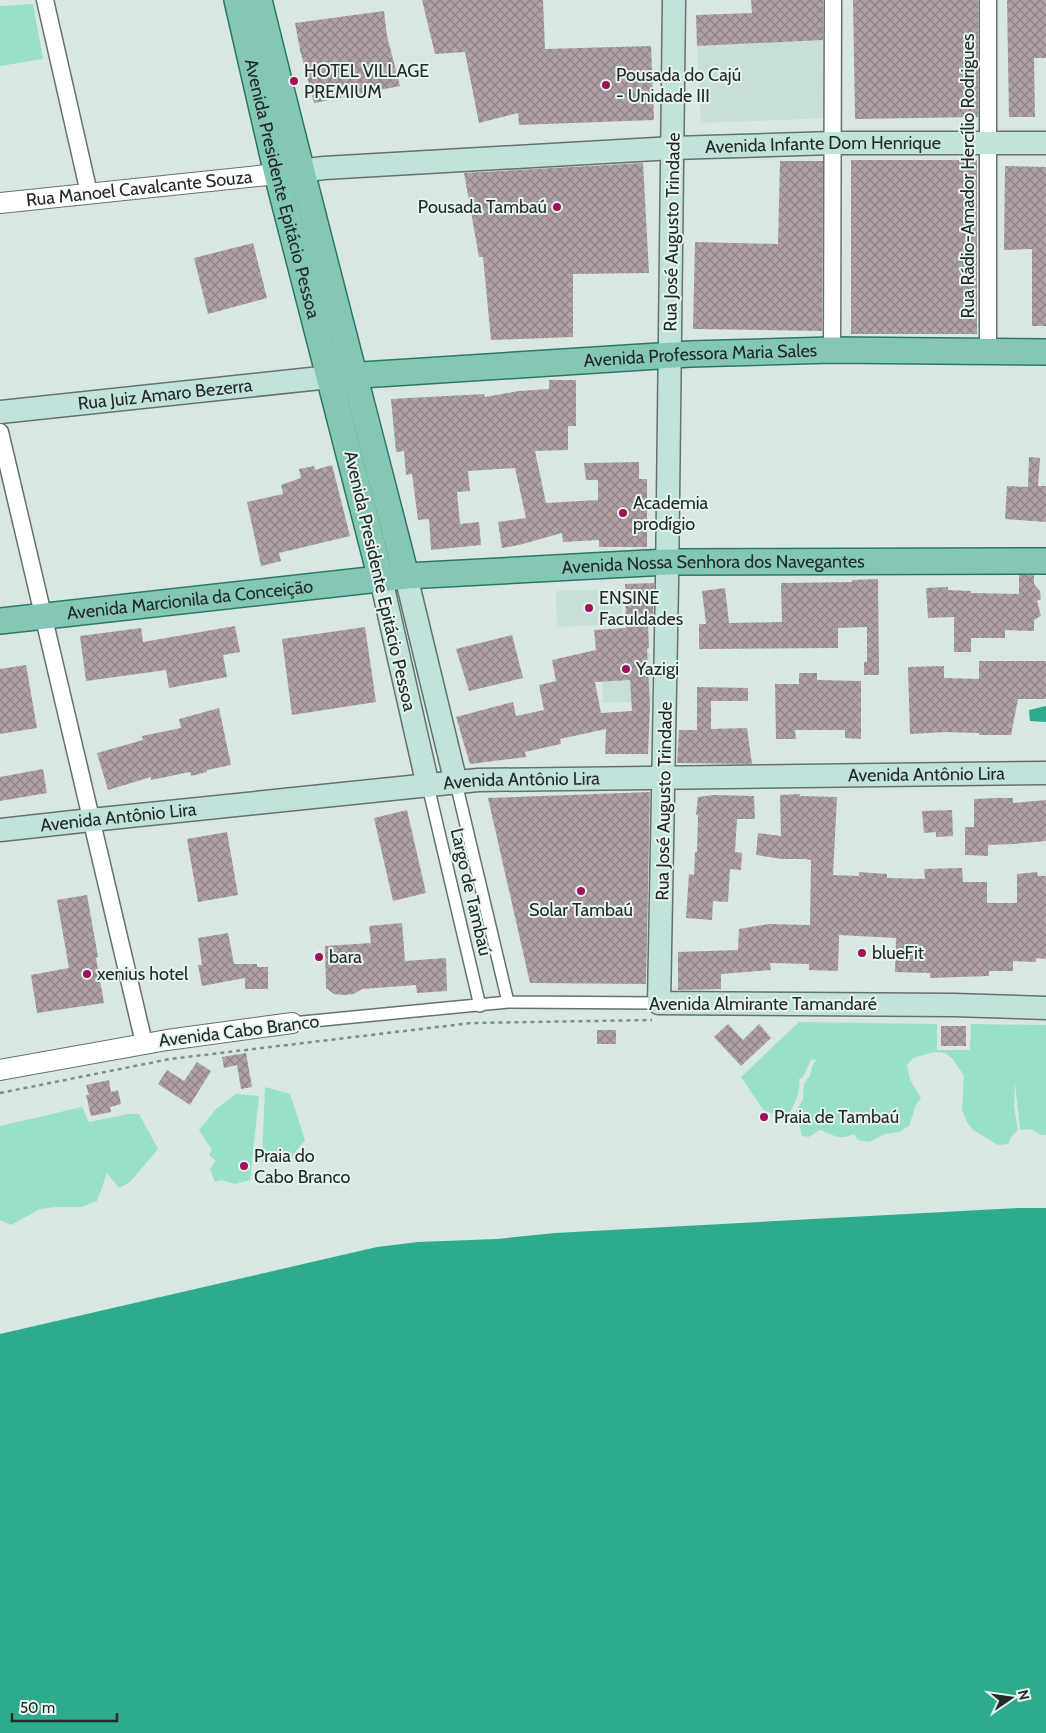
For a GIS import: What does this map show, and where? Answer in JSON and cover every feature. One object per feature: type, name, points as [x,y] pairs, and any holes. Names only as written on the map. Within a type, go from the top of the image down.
[{"type":"main road","name":"Avenida Presidente Epitácio Pessoa","points":[[237,0],[289,172],[355,375],[456,783]]},
{"type":"main road","name":"Avenida Presidente Epitácio Pessoa","points":[[259,0],[289,172],[330,377],[380,579],[428,786]]},
{"type":"main road","name":"Rua José Augusto Trindade","points":[[660,1003],[674,0]]},
{"type":"main road","name":"Avenida Infante Dom Henrique","points":[[289,172],[673,148],[833,144],[1046,143]]},
{"type":"main road","name":"Avenida Professora Maria Sales","points":[[355,375],[669,355],[832,350],[1046,352]]},
{"type":"main road","points":[[330,377],[355,375]]},
{"type":"main road","name":"Rua Juiz Amaro Bezerra","points":[[0,412],[330,377]]},
{"type":"main road","name":"Avenida Nossa Senhora dos Navegantes","points":[[380,579],[667,562],[1046,561]]},
{"type":"main road","name":"Avenida Marcionila da Conceição","points":[[0,621],[380,579]]},
{"type":"main road","name":"Avenida Antônio Lira","points":[[0,830],[478,780],[1046,773]]},
{"type":"main road","name":"Avenida Almirante Tamandaré","points":[[660,1003],[935,1005],[1046,1008]]},
{"type":"street","points":[[45,0],[89,193]]},
{"type":"street","points":[[832,350],[833,0]]},
{"type":"street","name":"Rua Rádio-Amador Hercílio Rodrigues","points":[[988,0],[988,352]]},
{"type":"street","name":"Rua Manoel Cavalcante Souza","points":[[0,203],[289,172]]},
{"type":"street","points":[[0,432],[144,1044]]},
{"type":"street","name":"Largo de Tambaú","points":[[456,783],[508,1002]]},
{"type":"street","name":"Largo de Tambaú","points":[[428,786],[480,1006]]},
{"type":"street","name":"Avenida Almirante Tamandaré","points":[[480,1006],[508,1002],[660,1003]]},
{"type":"street","name":"Avenida Cabo Branco","points":[[0,1070],[144,1044],[292,1023],[480,1006]]},
{"type":"path","points":[[0,1093],[170,1059],[452,1026],[497,1023],[627,1021]]},
{"type":"shaded area","points":[[33,4],[43,59],[0,66],[0,6]]},
{"type":"shaded area","points":[[826,40],[830,118],[701,123],[697,46]]},
{"type":"shaded area","name":"ENSINE Faculdades","points":[[621,589],[623,624],[557,627],[556,591]]},
{"type":"shaded area","name":"Yazigi","points":[[650,653],[652,701],[603,703],[601,655]]},
{"type":"shaded area","points":[[1046,706],[1046,722],[1030,721],[1029,710]]},
{"type":"shaded area","points":[[799,1022],[937,1024],[937,1050],[970,1050],[971,1024],[1046,1025],[1046,1135],[1031,1129],[1020,1130],[1015,1083],[1014,1107],[1018,1130],[1011,1137],[1008,1144],[998,1145],[973,1130],[962,1110],[964,1076],[953,1059],[945,1053],[934,1052],[913,1058],[907,1065],[910,1080],[921,1098],[916,1105],[909,1126],[899,1132],[885,1134],[869,1142],[858,1140],[854,1134],[840,1137],[820,1130],[809,1137],[802,1136],[799,1123],[805,1115],[795,1121],[792,1118],[803,1099],[804,1083],[810,1076],[814,1062],[818,1059],[811,1060],[803,1077],[799,1079],[798,1093],[788,1117],[764,1111],[741,1077]]},
{"type":"shaded area","points":[[265,1087],[290,1094],[305,1140],[290,1159],[262,1162]]},
{"type":"shaded area","points":[[236,1094],[259,1096],[250,1180],[235,1184],[221,1180],[215,1182],[210,1169],[216,1161],[209,1155],[212,1150],[199,1130],[216,1109]]},
{"type":"shaded area","points":[[82,1107],[89,1122],[128,1114],[139,1114],[158,1149],[130,1182],[119,1188],[107,1173],[97,1201],[82,1207],[40,1209],[11,1225],[0,1220],[0,1126]]},
{"type":"shaded area","points":[[1046,1208],[1046,1733],[0,1733],[0,1334],[377,1247],[418,1242],[497,1239],[555,1233]]},
{"type":"building","points":[[422,0],[543,0],[545,49],[651,46],[654,120],[519,125],[518,113],[479,123],[465,52],[435,54]]},
{"type":"building","points":[[751,0],[823,0],[823,40],[697,46],[696,15],[752,13]]},
{"type":"building","points":[[853,0],[978,0],[978,117],[855,119]]},
{"type":"building","points":[[1007,0],[1046,0],[1046,58],[1034,58],[1035,117],[1009,117]]},
{"type":"building","points":[[384,11],[387,36],[400,86],[314,103],[295,23]]},
{"type":"building","points":[[851,160],[977,160],[977,334],[851,334]]},
{"type":"building","points":[[780,161],[823,161],[822,331],[693,329],[695,242],[778,244]]},
{"type":"building","points":[[643,163],[649,273],[573,274],[573,337],[491,340],[483,257],[479,257],[464,173]]},
{"type":"building","points":[[1005,166],[1046,167],[1046,326],[1032,326],[1032,249],[1004,250]]},
{"type":"building","points":[[253,243],[267,298],[208,314],[194,258]]},
{"type":"building","points":[[549,380],[576,380],[576,426],[568,426],[568,450],[535,451],[546,503],[598,500],[598,480],[586,480],[584,463],[639,462],[639,479],[647,479],[647,547],[599,547],[599,540],[563,542],[562,533],[502,548],[498,522],[526,518],[515,468],[468,471],[470,491],[457,492],[460,524],[479,522],[481,545],[431,550],[429,519],[418,520],[412,474],[406,475],[404,451],[396,452],[391,399],[484,394],[485,397],[519,391],[549,389]]},
{"type":"building","points":[[1029,457],[1040,458],[1038,486],[1046,486],[1046,522],[1005,519],[1007,486],[1028,487]]},
{"type":"building","points":[[332,465],[350,536],[279,553],[281,561],[261,566],[247,502],[283,494],[281,485],[301,478],[299,469],[314,466],[315,470]]},
{"type":"building","points":[[1019,575],[1034,575],[1034,584],[1040,591],[1041,599],[1037,601],[1041,616],[1034,620],[1034,631],[1005,630],[1005,638],[971,638],[971,652],[954,652],[954,617],[928,618],[926,588],[948,587],[948,590],[971,591],[971,593],[1019,594]]},
{"type":"building","points":[[878,579],[879,675],[864,675],[864,662],[867,662],[867,627],[838,628],[838,648],[699,649],[699,624],[706,624],[702,591],[725,588],[729,623],[782,622],[781,583],[852,582],[852,580]]},
{"type":"building","points":[[654,583],[653,624],[648,624],[649,648],[647,649],[650,706],[648,754],[605,754],[606,729],[560,739],[561,744],[525,752],[526,757],[470,764],[456,717],[513,702],[516,716],[544,710],[539,685],[556,681],[552,660],[596,650],[594,630],[626,628],[625,584]],"holes":[[[630,680],[632,711],[601,713],[595,682]]]},
{"type":"building","points":[[235,626],[240,652],[223,655],[227,677],[169,688],[166,670],[86,681],[80,636],[141,628],[143,642]]},
{"type":"building","points":[[365,627],[376,702],[292,715],[282,639]]},
{"type":"building","points":[[512,635],[523,678],[469,691],[456,649]]},
{"type":"building","points":[[979,661],[1046,661],[1046,699],[1018,699],[1011,735],[945,732],[910,734],[908,667],[944,666],[944,678],[979,679]]},
{"type":"building","points":[[26,665],[37,728],[0,734],[0,669]]},
{"type":"building","points":[[799,673],[817,673],[817,680],[861,681],[861,739],[845,738],[845,730],[795,730],[796,739],[776,739],[775,684],[799,684]]},
{"type":"building","points":[[697,687],[748,688],[748,701],[711,701],[711,729],[747,728],[752,764],[677,763],[679,730],[697,730]]},
{"type":"building","points":[[219,708],[231,765],[207,770],[207,772],[191,776],[190,772],[151,780],[151,777],[108,790],[97,753],[143,740],[142,736],[181,728],[179,719]]},
{"type":"building","points":[[43,769],[47,793],[0,801],[0,777]]},
{"type":"building","name":"Solar Tambaú","points":[[650,792],[646,984],[530,983],[488,798]]},
{"type":"building","points":[[800,794],[800,796],[837,797],[833,875],[859,876],[859,872],[887,874],[887,878],[925,879],[924,869],[962,868],[963,882],[987,882],[987,903],[1017,903],[1017,874],[1037,872],[1038,876],[1046,876],[1046,959],[1036,958],[1036,962],[1013,961],[1013,971],[989,971],[989,976],[930,978],[930,973],[895,972],[896,938],[839,935],[838,971],[809,970],[809,964],[770,963],[771,970],[721,974],[721,989],[678,990],[678,952],[738,950],[739,929],[769,924],[810,925],[811,860],[782,859],[756,855],[758,833],[781,836],[780,795]]},
{"type":"building","points":[[713,795],[754,796],[755,819],[737,819],[735,852],[742,853],[741,870],[730,869],[728,902],[713,901],[712,920],[686,918],[689,874],[694,875],[695,852],[697,852],[698,815],[696,815],[698,797]]},
{"type":"building","points":[[1013,798],[1013,803],[1046,800],[1046,841],[988,845],[988,856],[965,855],[965,827],[974,827],[974,799]]},
{"type":"building","points":[[407,810],[426,893],[393,901],[374,818]]},
{"type":"building","points":[[952,810],[953,836],[936,837],[936,832],[924,833],[922,811]]},
{"type":"building","points":[[227,832],[238,895],[198,902],[187,839]]},
{"type":"building","points":[[87,895],[104,1003],[37,1013],[31,975],[69,968],[57,900]]},
{"type":"building","points":[[402,923],[405,961],[446,958],[447,991],[417,993],[416,985],[362,989],[354,994],[344,995],[334,994],[326,988],[325,946],[371,943],[369,926]]},
{"type":"building","points":[[228,933],[234,964],[257,964],[257,967],[268,967],[268,989],[245,989],[245,978],[202,986],[198,965],[202,965],[198,938]]},
{"type":"building","points":[[728,1024],[743,1040],[759,1024],[771,1038],[741,1066],[714,1037]]},
{"type":"building","points":[[941,1026],[966,1026],[966,1046],[941,1046]]},
{"type":"building","points":[[597,1030],[616,1030],[616,1044],[597,1044]]},
{"type":"building","points":[[246,1053],[252,1087],[241,1089],[237,1065],[224,1068],[222,1057]]},
{"type":"building","points":[[197,1062],[211,1071],[190,1105],[158,1084],[167,1070],[184,1081]]},
{"type":"building","points":[[109,1080],[111,1092],[118,1090],[121,1104],[110,1107],[111,1112],[91,1116],[86,1095],[89,1095],[86,1085]]},
{"type":"place","name":"HOTEL VILLAGE PREMIUM","points":[[294,81]]},
{"type":"place","name":"Pousada do Cajú - Unidade III","points":[[606,85]]},
{"type":"place","name":"Pousada Tambaú","points":[[557,207]]},
{"type":"place","name":"Academia prodígio","points":[[623,513]]},
{"type":"place","name":"ENSINE Faculdades","points":[[589,608]]},
{"type":"place","name":"Yazigi","points":[[626,669]]},
{"type":"place","name":"Solar Tambaú","points":[[581,891]]},
{"type":"place","name":"blueFit","points":[[862,953]]},
{"type":"place","name":"bara","points":[[319,957]]},
{"type":"place","name":"xenius hotel","points":[[87,974]]},
{"type":"place","name":"Praia de Tambaú","points":[[764,1117]]},
{"type":"place","name":"Praia do Cabo Branco","points":[[244,1166]]}]
